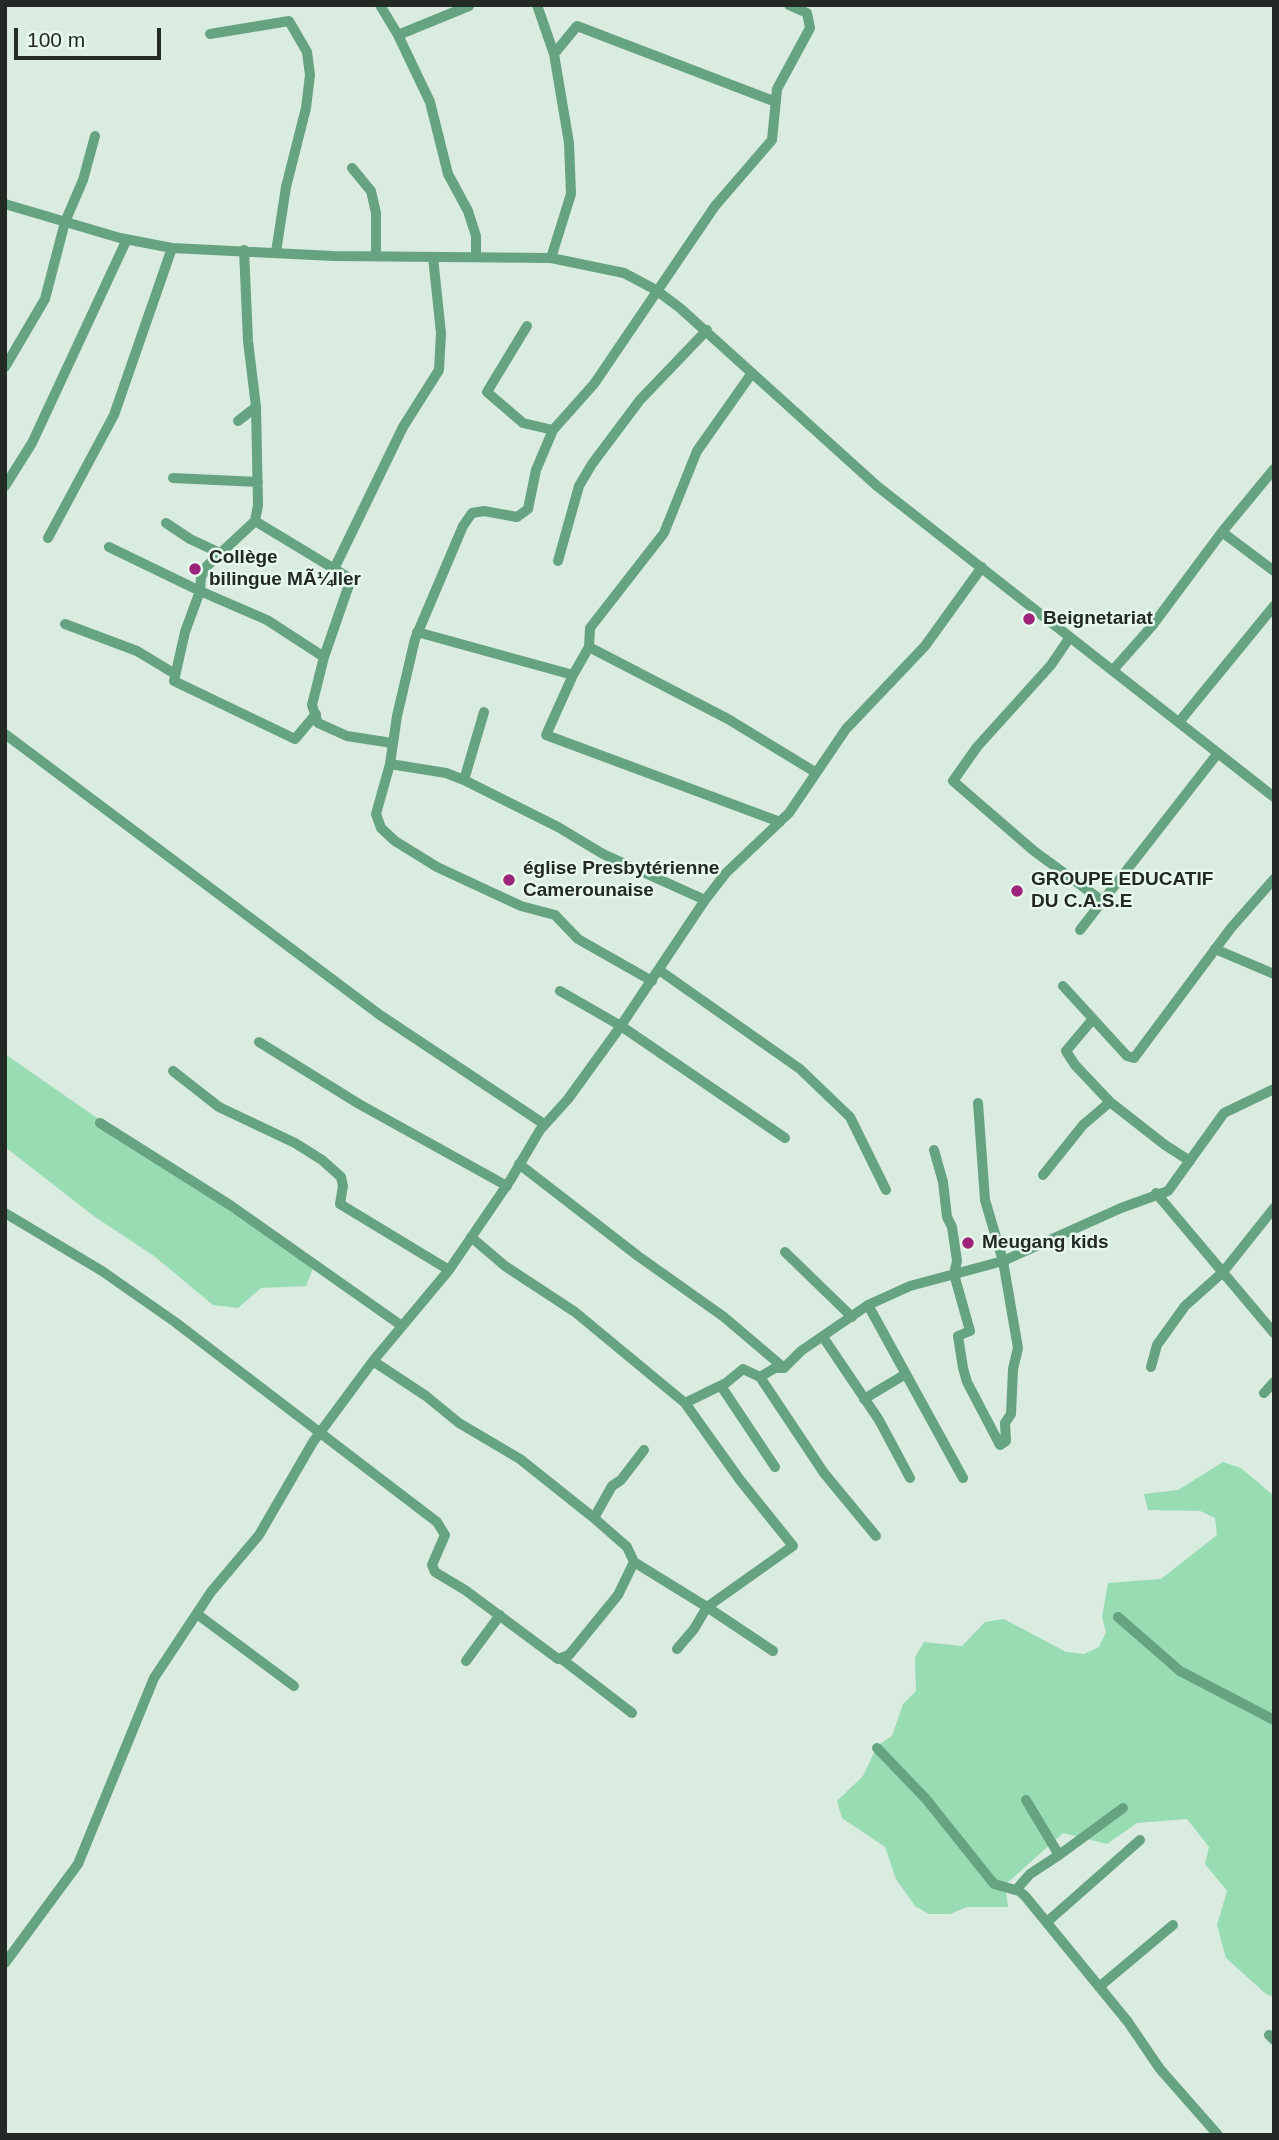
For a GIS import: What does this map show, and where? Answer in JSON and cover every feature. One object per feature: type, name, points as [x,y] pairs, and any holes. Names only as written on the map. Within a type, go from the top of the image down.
[{"type":"street","points":[[380,5],[398,34],[436,118],[448,174],[468,211],[476,236],[476,257]]},
{"type":"street","points":[[537,5],[554,54],[569,143],[571,194],[551,258]]},
{"type":"street","points":[[789,5],[807,13]]},
{"type":"street","points":[[807,13],[817,5]]},
{"type":"street","points":[[398,34],[468,6]]},
{"type":"street","points":[[652,981],[578,939],[555,915],[522,906],[437,867],[395,841],[381,828],[376,814],[390,764],[392,743],[417,632],[463,526],[472,513],[484,511],[517,517],[528,509],[536,470],[553,430],[594,384],[715,206],[772,140],[777,89],[810,28],[807,13]]},
{"type":"street","points":[[210,34],[289,21],[307,52],[310,75],[306,108],[286,187],[276,252]]},
{"type":"street","points":[[554,54],[577,26],[776,102]]},
{"type":"street","points":[[5,367],[45,299],[65,222],[83,180],[95,136]]},
{"type":"street","points":[[352,168],[371,191],[376,213],[376,256]]},
{"type":"street","points":[[5,204],[127,239],[172,248],[376,256],[551,258],[607,267],[656,290],[707,330],[877,486],[1218,753],[1272,792]]},
{"type":"street","points":[[5,486],[32,443],[127,239]]},
{"type":"street","points":[[48,538],[114,415],[172,248]]},
{"type":"street","points":[[244,250],[249,356],[256,407],[258,482],[255,521],[206,566],[185,632],[174,681],[295,739],[316,714]]},
{"type":"street","points":[[335,567],[403,427],[439,370],[441,333],[433,257]]},
{"type":"street","points":[[527,326],[487,392],[523,422],[553,430]]},
{"type":"street","points":[[558,561],[579,486],[592,464],[667,369],[707,330]]},
{"type":"street","points":[[752,373],[697,451],[664,533],[590,628],[589,647],[546,735],[780,822]]},
{"type":"street","points":[[238,421],[256,407]]},
{"type":"street","points":[[1113,670],[1152,626],[1274,469]]},
{"type":"street","points":[[173,478],[258,482]]},
{"type":"street","points":[[255,521],[351,579],[324,657],[312,705],[318,723],[330,730],[392,743]]},
{"type":"street","points":[[166,523],[190,539],[220,553]]},
{"type":"street","points":[[1222,533],[1274,571]]},
{"type":"street","points":[[109,547],[267,620],[324,657]]},
{"type":"street","points":[[5,1963],[78,1864],[154,1678],[197,1614],[259,1535],[321,1431],[373,1361],[449,1270],[507,1186],[544,1124],[568,1098],[621,1026],[705,900],[726,873],[780,822],[802,795],[846,729],[925,646],[982,567]]},
{"type":"street","points":[[1179,722],[1274,606]]},
{"type":"street","points":[[65,624],[138,651],[175,674]]},
{"type":"street","points":[[417,632],[573,675]]},
{"type":"street","points":[[1070,636],[1051,665],[977,747],[953,781],[1034,852],[1101,900]]},
{"type":"street","points":[[589,647],[729,719],[815,772]]},
{"type":"street","points":[[464,780],[484,712]]},
{"type":"street","points":[[5,734],[380,1015],[544,1124]]},
{"type":"street","points":[[1080,930],[1218,753]]},
{"type":"street","points":[[390,764],[446,773],[464,780],[558,827],[603,854],[705,900]]},
{"type":"street","points":[[1063,986],[1128,1056],[1134,1058],[1215,949],[1274,878]]},
{"type":"street","points":[[1215,949],[1274,974]]},
{"type":"street","points":[[659,970],[800,1069],[850,1117],[886,1190]]},
{"type":"street","points":[[560,990],[621,1026],[785,1138]]},
{"type":"street","points":[[1093,1019],[1066,1051],[1075,1065],[1110,1102],[1190,1161]]},
{"type":"street","points":[[259,1042],[359,1104],[507,1186]]},
{"type":"street","points":[[173,1071],[219,1108],[295,1143],[322,1160],[341,1177],[343,1186],[340,1204],[449,1270]]},
{"type":"street","points":[[760,1377],[775,1368],[784,1368],[822,1337],[868,1306],[910,1286],[1003,1261],[1156,1193],[1168,1191],[1224,1113],[1274,1088]]},
{"type":"street","points":[[1043,1174],[1083,1125],[1110,1102]]},
{"type":"street","points":[[934,1150],[943,1182],[947,1217],[952,1227],[957,1261],[954,1274],[970,1331],[958,1336],[967,1382],[1000,1445],[1006,1441],[1005,1423],[1011,1414],[1013,1369],[1018,1350],[1003,1261],[985,1200],[978,1103]]},
{"type":"street","points":[[100,1123],[230,1205],[402,1326]]},
{"type":"street","points":[[519,1164],[638,1256],[724,1317],[784,1368]]},
{"type":"street","points":[[1156,1193],[1274,1333]]},
{"type":"street","points":[[1151,1367],[1157,1345],[1185,1306],[1223,1272],[1274,1208]]},
{"type":"street","points":[[5,1213],[102,1271],[175,1322],[437,1522],[445,1535],[432,1565],[435,1572],[563,1660],[632,1713]]},
{"type":"street","points":[[471,1237],[505,1266],[575,1312],[685,1404],[740,1480],[793,1546],[707,1607],[694,1629],[677,1649]]},
{"type":"street","points":[[785,1252],[852,1317]]},
{"type":"street","points":[[868,1306],[963,1478]]},
{"type":"street","points":[[822,1337],[879,1420],[910,1478]]},
{"type":"street","points":[[373,1361],[426,1396],[459,1423],[520,1460],[627,1547],[634,1562],[773,1651]]},
{"type":"street","points":[[685,1404],[721,1386],[743,1369],[760,1377],[824,1473],[876,1536]]},
{"type":"street","points":[[864,1399],[904,1375]]},
{"type":"street","points":[[1264,1393],[1274,1381]]},
{"type":"street","points":[[721,1386],[775,1467]]},
{"type":"street","points":[[594,1518],[611,1486],[621,1480],[644,1450]]},
{"type":"street","points":[[563,1660],[618,1595],[634,1562]]},
{"type":"street","points":[[197,1614],[294,1686]]},
{"type":"street","points":[[466,1661],[500,1615]]},
{"type":"street","points":[[1118,1617],[1180,1671],[1274,1720]]},
{"type":"street","points":[[877,1748],[926,1799],[994,1884],[1016,1890],[1046,1922],[1160,2069],[1218,2135]]},
{"type":"street","points":[[1026,1800],[1059,1855]]},
{"type":"street","points":[[1016,1890],[1030,1874],[1123,1808]]},
{"type":"street","points":[[1046,1922],[1140,1840]]},
{"type":"street","points":[[1099,1987],[1173,1925]]},
{"type":"green space","points":[[5,1054],[313,1268],[306,1286],[261,1288],[238,1308],[213,1305],[154,1256],[95,1217],[5,1147]]},
{"type":"green space","points":[[1223,1462],[1241,1468],[1274,1496],[1274,1997],[1266,1994],[1226,1958],[1217,1925],[1227,1891],[1205,1864],[1209,1847],[1187,1819],[1137,1823],[1107,1844],[1063,1833],[1005,1885],[1008,1907],[967,1907],[950,1914],[929,1914],[915,1906],[896,1879],[885,1847],[842,1818],[837,1801],[863,1776],[877,1746],[892,1736],[903,1704],[916,1691],[915,1657],[924,1642],[962,1646],[985,1622],[1004,1619],[1066,1652],[1084,1654],[1099,1647],[1106,1632],[1102,1617],[1108,1583],[1161,1579],[1217,1535],[1215,1518],[1200,1511],[1148,1510],[1144,1494],[1178,1490]]},
{"type":"place","name":"Collège bilingue MÃ¼ller","points":[[195,569]]},
{"type":"place","name":"Beignetariat","points":[[1029,619]]},
{"type":"place","name":"église Presbytérienne Camerounaise","points":[[509,880]]},
{"type":"place","name":"GROUPE EDUCATIF DU C.A.S.E","points":[[1017,891]]},
{"type":"place","name":"Meugang kids","points":[[968,1243]]}]
